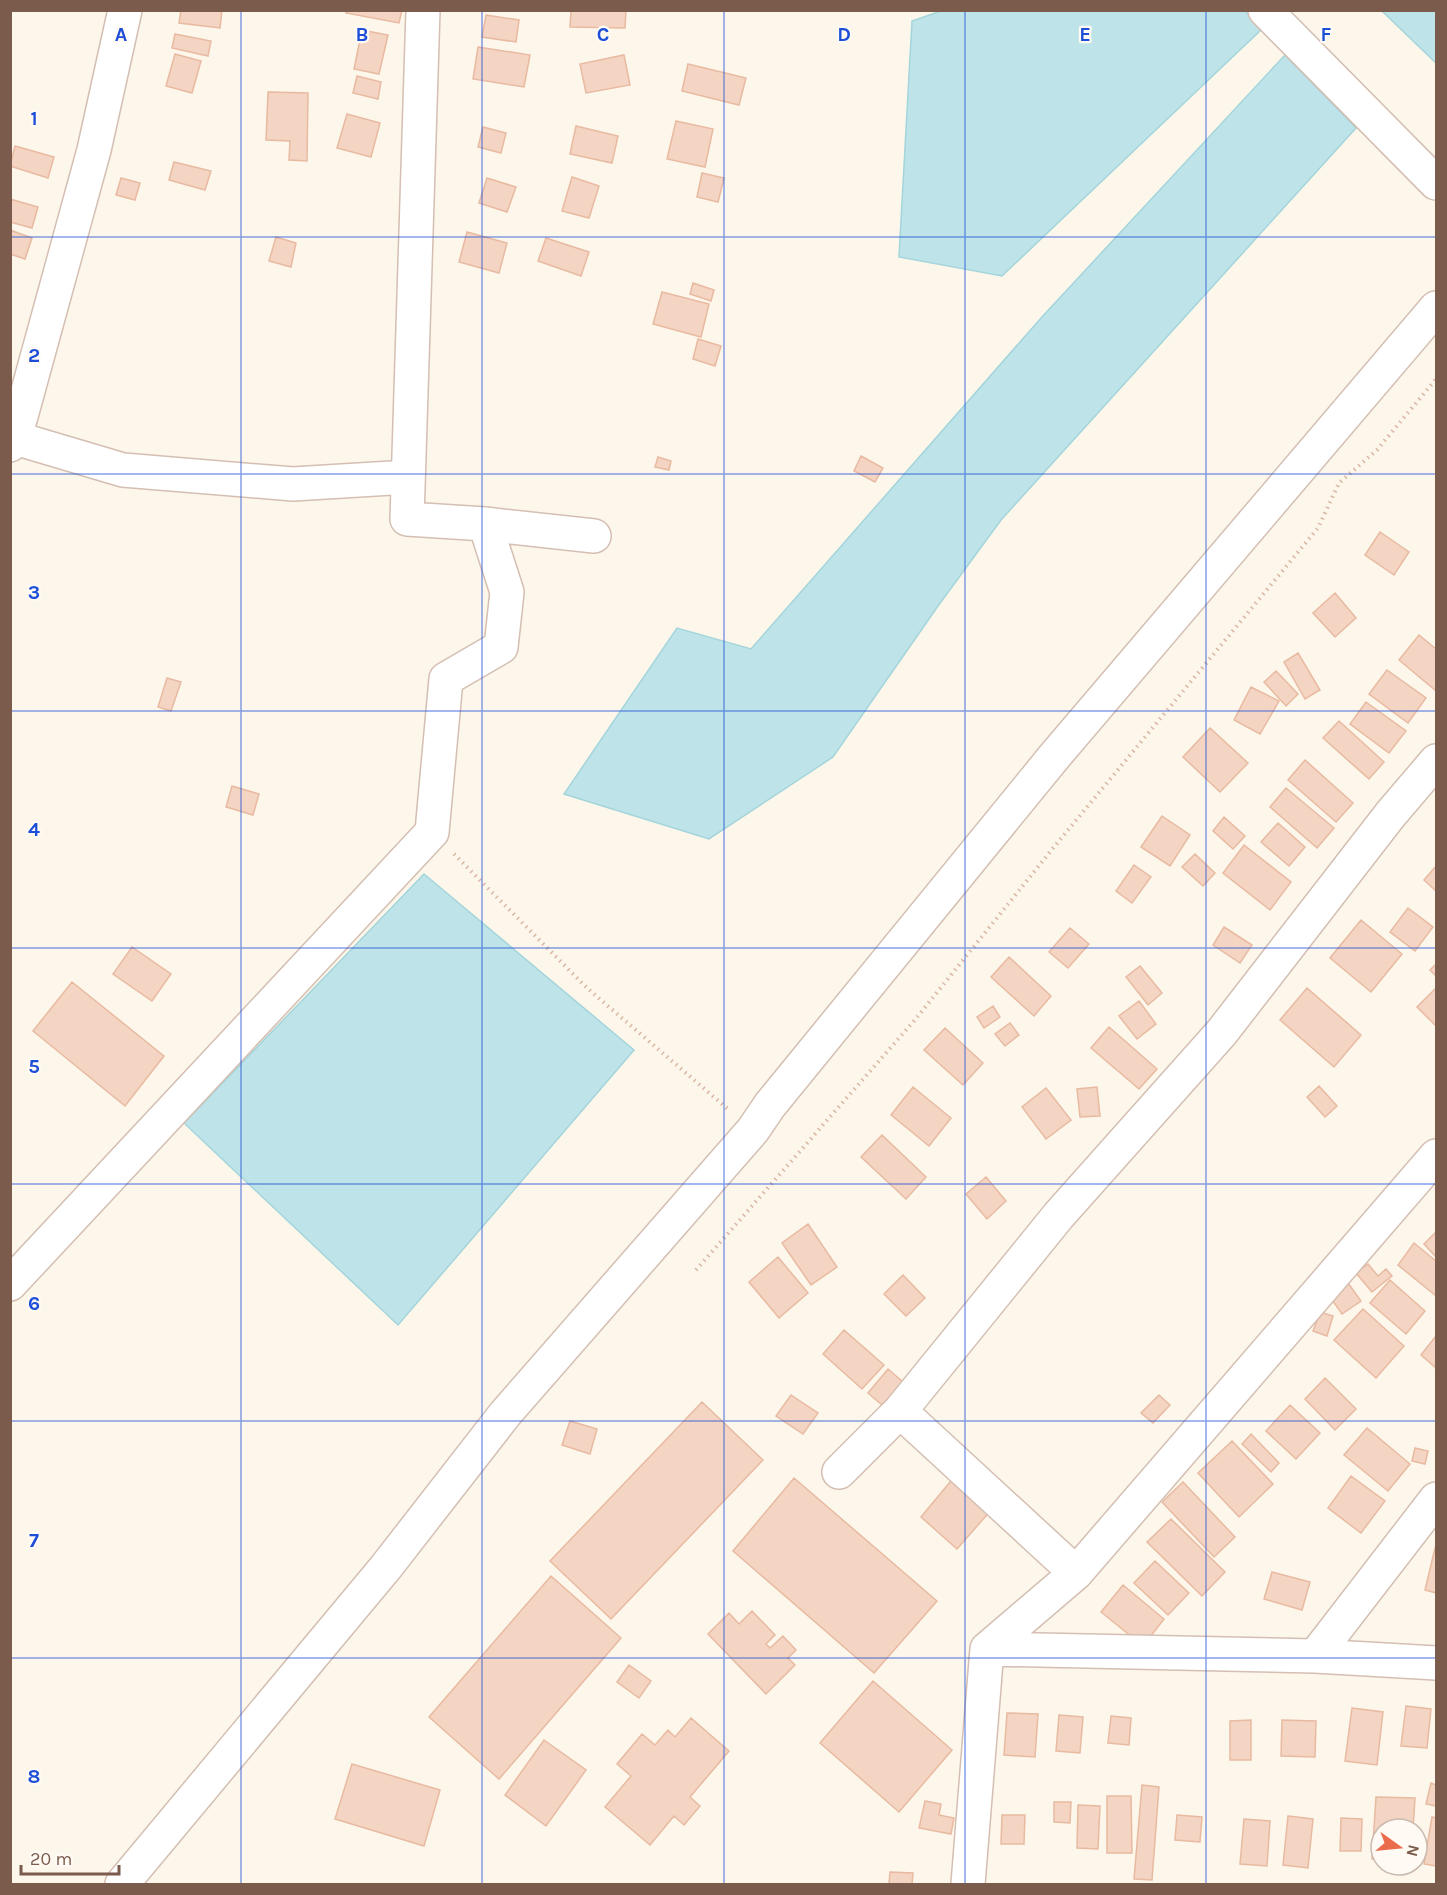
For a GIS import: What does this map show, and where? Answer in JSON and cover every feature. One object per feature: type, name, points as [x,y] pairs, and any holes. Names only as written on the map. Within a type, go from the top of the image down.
[{"type":"street","points":[[125,10],[94,150],[13,442],[123,470],[292,484],[408,477]]},
{"type":"street","points":[[423,10],[407,519],[485,524],[594,536]]},
{"type":"street","points":[[1265,10],[1437,183]]},
{"type":"street","points":[[122,1884],[386,1567],[505,1414],[753,1130],[777,1096],[1053,758],[1437,308]]},
{"type":"street","points":[[10,1284],[432,832],[446,679],[501,647],[507,592],[485,524]]},
{"type":"street","points":[[838,1472],[900,1411],[1059,1215],[1222,1032],[1390,815],[1437,761]]},
{"type":"street","points":[[968,1884],[987,1649],[1076,1573],[1437,1156]]},
{"type":"street","points":[[900,1411],[1076,1573]]},
{"type":"street","points":[[1315,1656],[1437,1498]]},
{"type":"street","points":[[987,1649],[1315,1656],[1437,1663]]},
{"type":"path","points":[[696,1270],[914,1021],[1318,528],[1339,483],[1377,450],[1437,379]]},
{"type":"path","points":[[432,832],[587,988],[753,1130]]},
{"type":"water","points":[[944,10],[1244,10],[1262,29],[1002,276],[899,257],[912,21]]},
{"type":"water","points":[[1382,11],[1436,11],[1436,63]]},
{"type":"water","points":[[1285,55],[1356,128],[1001,520],[833,757],[709,839],[564,794],[677,628],[751,649],[1041,318]]},
{"type":"water","points":[[424,874],[634,1050],[398,1325],[184,1123]]},
{"type":"building","points":[[181,10],[222,10],[220,28],[179,23]]},
{"type":"building","points":[[347,10],[402,10],[399,23],[346,13]]},
{"type":"building","points":[[571,10],[626,10],[625,28],[570,27]]},
{"type":"building","points":[[486,15],[519,20],[516,42],[482,37]]},
{"type":"building","points":[[362,30],[388,35],[379,74],[354,69]]},
{"type":"building","points":[[175,34],[211,41],[208,56],[172,48]]},
{"type":"building","points":[[478,47],[530,55],[524,87],[473,79]]},
{"type":"building","points":[[175,54],[201,61],[192,93],[166,86]]},
{"type":"building","points":[[624,55],[630,85],[586,93],[580,64]]},
{"type":"building","points":[[688,64],[746,78],[739,105],[682,91]]},
{"type":"building","points":[[357,76],[381,82],[378,99],[353,93]]},
{"type":"building","points":[[268,92],[308,93],[307,161],[289,160],[290,141],[266,140]]},
{"type":"building","points":[[347,114],[380,123],[371,157],[337,148]]},
{"type":"building","points":[[676,121],[713,129],[705,167],[667,159]]},
{"type":"building","points":[[576,126],[618,136],[612,163],[570,154]]},
{"type":"building","points":[[483,127],[506,133],[501,153],[478,147]]},
{"type":"building","points":[[15,146],[54,157],[48,178],[10,166]]},
{"type":"building","points":[[174,162],[211,171],[205,190],[169,180]]},
{"type":"building","points":[[702,173],[724,178],[718,202],[697,197]]},
{"type":"building","points":[[572,177],[599,186],[589,218],[562,211]]},
{"type":"building","points":[[121,178],[140,183],[135,200],[116,195]]},
{"type":"building","points":[[487,178],[516,187],[507,212],[479,203]]},
{"type":"building","points":[[10,199],[38,207],[32,228],[10,222]]},
{"type":"building","points":[[10,230],[32,238],[25,259],[10,254]]},
{"type":"building","points":[[467,232],[507,243],[499,273],[459,262]]},
{"type":"building","points":[[276,237],[296,243],[291,267],[269,261]]},
{"type":"building","points":[[546,238],[589,252],[581,276],[538,261]]},
{"type":"building","points":[[693,283],[714,290],[711,301],[690,294]]},
{"type":"building","points":[[662,292],[709,304],[701,337],[653,324]]},
{"type":"building","points":[[698,339],[721,346],[715,366],[693,359]]},
{"type":"building","points":[[861,456],[883,468],[875,482],[854,471]]},
{"type":"building","points":[[658,457],[671,461],[669,470],[655,467]]},
{"type":"building","points":[[1380,532],[1409,552],[1394,575],[1365,555]]},
{"type":"building","points":[[1335,593],[1356,618],[1335,637],[1313,613]]},
{"type":"building","points":[[1419,635],[1436,649],[1436,691],[1399,660]]},
{"type":"building","points":[[1298,653],[1320,690],[1305,699],[1284,662]]},
{"type":"building","points":[[1387,670],[1426,698],[1408,723],[1369,694]]},
{"type":"building","points":[[1276,671],[1298,694],[1286,706],[1264,682]]},
{"type":"building","points":[[167,678],[181,682],[171,711],[158,707]]},
{"type":"building","points":[[1251,687],[1279,701],[1260,734],[1234,720]]},
{"type":"building","points":[[1366,702],[1406,731],[1389,753],[1350,724]]},
{"type":"building","points":[[1339,721],[1384,762],[1369,779],[1323,738]]},
{"type":"building","points":[[1210,728],[1248,763],[1220,792],[1183,757]]},
{"type":"building","points":[[1305,760],[1353,803],[1336,822],[1288,780]]},
{"type":"building","points":[[232,786],[259,794],[253,815],[226,807]]},
{"type":"building","points":[[1286,788],[1334,828],[1317,848],[1270,807]]},
{"type":"building","points":[[1162,816],[1190,835],[1170,866],[1141,847]]},
{"type":"building","points":[[1224,817],[1245,836],[1233,849],[1213,831]]},
{"type":"building","points":[[1278,823],[1305,847],[1289,866],[1261,842]]},
{"type":"building","points":[[1244,845],[1291,882],[1270,910],[1223,873]]},
{"type":"building","points":[[1195,854],[1215,873],[1203,886],[1182,867]]},
{"type":"building","points":[[1134,865],[1151,877],[1132,903],[1116,891]]},
{"type":"building","points":[[1436,866],[1436,891],[1424,880]]},
{"type":"building","points":[[1408,908],[1433,927],[1415,951],[1390,932]]},
{"type":"building","points":[[1361,920],[1402,954],[1371,992],[1330,958]]},
{"type":"building","points":[[1224,927],[1252,945],[1240,963],[1213,945]]},
{"type":"building","points":[[1070,928],[1089,944],[1068,968],[1049,952]]},
{"type":"building","points":[[132,947],[171,974],[152,1001],[113,974]]},
{"type":"building","points":[[1009,957],[1051,996],[1034,1016],[991,977]]},
{"type":"building","points":[[1436,964],[1436,976],[1430,970]]},
{"type":"building","points":[[1140,966],[1162,993],[1148,1005],[1126,977]]},
{"type":"building","points":[[72,982],[164,1056],[125,1106],[33,1031]]},
{"type":"building","points":[[1307,988],[1361,1035],[1334,1067],[1280,1020]]},
{"type":"building","points":[[1436,988],[1436,1026],[1417,1007]]},
{"type":"building","points":[[1139,1001],[1156,1024],[1137,1039],[1119,1016]]},
{"type":"building","points":[[993,1006],[1000,1017],[984,1028],[977,1017]]},
{"type":"building","points":[[1010,1023],[1019,1035],[1005,1046],[995,1034]]},
{"type":"building","points":[[1109,1027],[1157,1069],[1139,1089],[1091,1048]]},
{"type":"building","points":[[945,1028],[983,1063],[963,1085],[924,1050]]},
{"type":"building","points":[[1319,1086],[1337,1106],[1325,1117],[1307,1097]]},
{"type":"building","points":[[913,1087],[951,1118],[929,1146],[891,1115]]},
{"type":"building","points":[[1097,1087],[1100,1116],[1080,1117],[1077,1089]]},
{"type":"building","points":[[1046,1088],[1071,1120],[1046,1139],[1022,1107]]},
{"type":"building","points":[[882,1135],[926,1177],[906,1199],[861,1157]]},
{"type":"building","points":[[986,1177],[1006,1201],[987,1219],[966,1194]]},
{"type":"building","points":[[808,1224],[837,1267],[811,1285],[782,1243]]},
{"type":"building","points":[[1436,1232],[1436,1257],[1424,1244]]},
{"type":"building","points":[[1414,1243],[1436,1261],[1436,1296],[1398,1265]]},
{"type":"building","points":[[778,1257],[808,1293],[779,1318],[749,1282]]},
{"type":"building","points":[[1368,1264],[1378,1276],[1386,1269],[1392,1276],[1372,1292],[1356,1273]]},
{"type":"building","points":[[903,1275],[925,1298],[906,1316],[884,1294]]},
{"type":"building","points":[[1390,1280],[1425,1311],[1406,1334],[1370,1303]]},
{"type":"building","points":[[1348,1283],[1361,1301],[1342,1314],[1330,1297]]},
{"type":"building","points":[[1363,1309],[1404,1346],[1376,1378],[1334,1340]]},
{"type":"building","points":[[1320,1312],[1333,1316],[1327,1336],[1313,1331]]},
{"type":"building","points":[[844,1330],[884,1365],[862,1389],[823,1354]]},
{"type":"building","points":[[1436,1336],[1436,1368],[1421,1355]]},
{"type":"building","points":[[888,1369],[903,1382],[882,1405],[868,1393]]},
{"type":"building","points":[[1325,1378],[1356,1409],[1335,1430],[1305,1399]]},
{"type":"building","points":[[791,1395],[818,1413],[803,1434],[776,1416]]},
{"type":"building","points":[[1159,1395],[1170,1405],[1153,1423],[1141,1413]]},
{"type":"building","points":[[702,1402],[763,1460],[611,1619],[550,1561]]},
{"type":"building","points":[[1290,1405],[1320,1433],[1296,1459],[1266,1431]]},
{"type":"building","points":[[570,1421],[597,1429],[590,1454],[562,1445]]},
{"type":"building","points":[[1367,1428],[1410,1464],[1388,1491],[1344,1455]]},
{"type":"building","points":[[1251,1434],[1279,1463],[1271,1472],[1242,1444]]},
{"type":"building","points":[[1232,1441],[1273,1484],[1239,1517],[1198,1473]]},
{"type":"building","points":[[1415,1448],[1428,1451],[1425,1464],[1412,1461]]},
{"type":"building","points":[[955,1476],[992,1509],[957,1549],[921,1517]]},
{"type":"building","points":[[1351,1476],[1385,1501],[1361,1533],[1328,1508]]},
{"type":"building","points":[[794,1478],[937,1601],[874,1673],[733,1551]]},
{"type":"building","points":[[1183,1482],[1235,1537],[1214,1557],[1162,1502]]},
{"type":"building","points":[[1171,1519],[1225,1572],[1202,1596],[1147,1542]]},
{"type":"building","points":[[1436,1548],[1436,1593],[1425,1590]]},
{"type":"building","points":[[1155,1561],[1189,1593],[1168,1615],[1134,1583]]},
{"type":"building","points":[[1272,1572],[1310,1582],[1302,1610],[1264,1599]]},
{"type":"building","points":[[551,1576],[621,1638],[499,1779],[429,1717]]},
{"type":"building","points":[[1123,1585],[1164,1619],[1143,1646],[1101,1612]]},
{"type":"building","points":[[752,1611],[775,1635],[766,1644],[770,1648],[783,1636],[796,1650],[788,1658],[795,1665],[766,1694],[708,1634],[729,1613],[739,1624]]},
{"type":"building","points":[[629,1665],[651,1681],[639,1698],[617,1682]]},
{"type":"building","points":[[873,1681],[952,1750],[899,1812],[820,1743]]},
{"type":"building","points":[[1406,1706],[1431,1709],[1427,1748],[1401,1746]]},
{"type":"building","points":[[1352,1708],[1383,1712],[1377,1765],[1345,1761]]},
{"type":"building","points":[[1007,1713],[1038,1714],[1035,1757],[1004,1755]]},
{"type":"building","points":[[1059,1715],[1083,1717],[1080,1753],[1056,1751]]},
{"type":"building","points":[[1111,1716],[1131,1718],[1129,1745],[1108,1743]]},
{"type":"building","points":[[691,1718],[729,1751],[690,1797],[700,1806],[684,1825],[674,1816],[650,1845],[605,1807],[631,1776],[617,1764],[642,1734],[655,1745],[668,1730],[675,1737]]},
{"type":"building","points":[[1251,1720],[1251,1760],[1230,1760],[1230,1721]]},
{"type":"building","points":[[1282,1720],[1316,1721],[1315,1757],[1281,1756]]},
{"type":"building","points":[[544,1740],[586,1770],[546,1826],[505,1795]]},
{"type":"building","points":[[352,1764],[440,1790],[424,1846],[335,1819]]},
{"type":"building","points":[[1431,1783],[1436,1785],[1436,1806],[1426,1804]]},
{"type":"building","points":[[1142,1785],[1159,1787],[1152,1880],[1134,1879]]},
{"type":"building","points":[[1107,1796],[1131,1796],[1132,1853],[1107,1853]]},
{"type":"building","points":[[1376,1797],[1415,1798],[1414,1817],[1375,1817]]},
{"type":"building","points":[[925,1801],[941,1804],[939,1815],[954,1818],[951,1834],[919,1828]]},
{"type":"building","points":[[1054,1802],[1071,1802],[1070,1823],[1054,1822]]},
{"type":"building","points":[[1078,1805],[1100,1806],[1098,1849],[1077,1848]]},
{"type":"building","points":[[1002,1815],[1025,1815],[1024,1844],[1001,1844]]},
{"type":"building","points":[[1177,1815],[1202,1817],[1200,1842],[1175,1840]]},
{"type":"building","points":[[1288,1816],[1313,1819],[1308,1868],[1283,1865]]},
{"type":"building","points":[[1432,1817],[1436,1818],[1436,1866],[1429,1865],[1429,1835]]},
{"type":"building","points":[[1341,1818],[1362,1819],[1361,1851],[1340,1851]]},
{"type":"building","points":[[1244,1819],[1270,1821],[1267,1866],[1240,1864]]},
{"type":"building","points":[[890,1872],[913,1873],[912,1884],[889,1884]]}]
